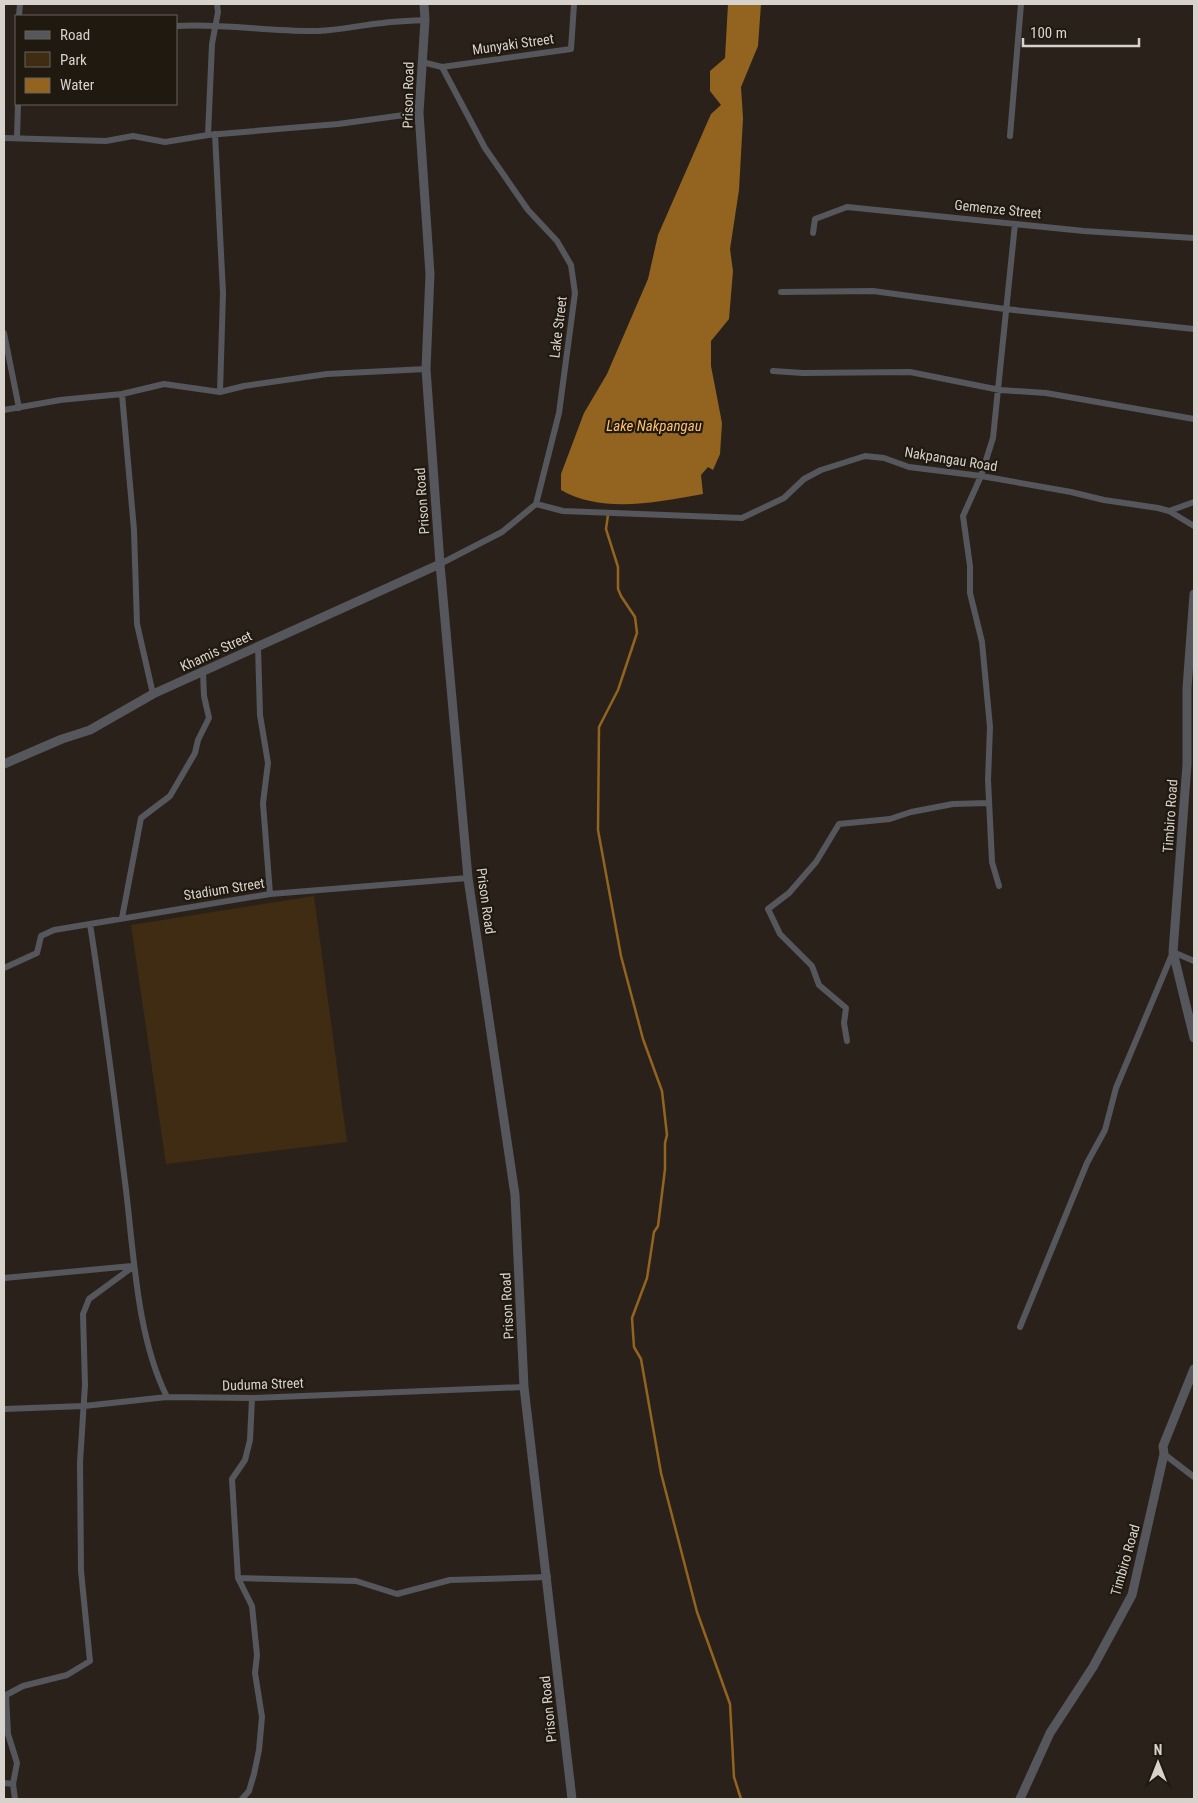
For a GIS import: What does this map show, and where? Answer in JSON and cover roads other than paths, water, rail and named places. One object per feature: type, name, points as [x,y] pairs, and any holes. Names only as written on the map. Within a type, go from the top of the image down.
[{"type":"street","points":[[217,4],[218,12],[212,44],[212,135],[223,293],[220,392]]},
{"type":"street","name":"Prison Road","points":[[424,4],[425,20],[419,113],[430,274],[426,369],[440,564],[468,878],[515,1195],[524,1387],[548,1577],[572,1799]]},
{"type":"street","name":"Munyaki Street","points":[[442,67],[571,49],[574,4]]},
{"type":"street","points":[[1010,136],[1021,4]]},
{"type":"street","points":[[178,26],[320,31],[354,29],[382,23],[425,20]]},
{"type":"street","points":[[422,62],[442,67]]},
{"type":"street","name":"Lake Street","points":[[442,67],[485,148],[528,210],[557,241],[570,265],[575,292],[570,337],[558,413],[536,504]]},
{"type":"street","points":[[17,136],[18,105]]},
{"type":"street","points":[[4,138],[17,136],[106,141],[133,136],[165,142],[212,135],[338,124],[419,113]]},
{"type":"street","name":"Gemenze Street","points":[[813,233],[815,218],[847,207],[1015,224],[1194,238]]},
{"type":"street","points":[[999,886],[992,862],[988,803],[990,728],[982,642],[970,593],[970,566],[963,516],[981,476],[994,438],[1000,390],[1005,309],[1015,224]]},
{"type":"street","points":[[780,292],[873,291],[1005,309],[1194,329]]},
{"type":"street","points":[[4,333],[19,408]]},
{"type":"street","points":[[4,410],[60,400],[122,394],[164,384],[220,392],[244,386],[327,374],[426,369]]},
{"type":"street","points":[[773,371],[803,374],[910,372],[1000,390],[1046,393],[1194,419]]},
{"type":"street","points":[[122,394],[134,530],[137,624],[153,694]]},
{"type":"street","name":"Nakpangau Road","points":[[536,504],[563,511],[742,518],[784,498],[804,479],[821,470],[865,456],[884,458],[909,467],[981,476],[1169,511],[1194,526]]},
{"type":"street","points":[[1169,511],[1194,502]]},
{"type":"street","points":[[440,564],[502,532],[536,504]]},
{"type":"street","name":"Khamis Street","points":[[4,764],[62,738],[90,730],[153,694],[440,564]]},
{"type":"street","name":"Timbiro Road","points":[[1194,594],[1187,688],[1191,765],[1173,952],[1194,1038]]},
{"type":"street","points":[[258,647],[260,715],[268,763],[263,803],[270,894]]},
{"type":"street","points":[[122,918],[141,818],[170,796],[195,754],[198,740],[209,718],[204,696],[203,672]]},
{"type":"street","points":[[847,1041],[844,1023],[846,1008],[819,986],[812,966],[780,934],[768,909],[789,893],[816,862],[839,824],[890,819],[912,812],[954,804],[988,803]]},
{"type":"street","name":"Stadium Street","points":[[4,968],[37,953],[40,936],[47,932],[270,894],[468,878]]},
{"type":"street","points":[[90,924],[109,1046],[134,1266],[154,1364],[166,1397]]},
{"type":"street","points":[[1020,1327],[1087,1163],[1105,1130],[1116,1088],[1173,952],[1194,961]]},
{"type":"street","points":[[4,1278],[134,1266]]},
{"type":"street","points":[[15,1799],[13,1784],[17,1763],[8,1734],[6,1695],[23,1686],[67,1675],[90,1661],[81,1593],[80,1462],[84,1406],[83,1314],[89,1299],[134,1266]]},
{"type":"street","name":"Timbiro Road","points":[[1020,1799],[1050,1733],[1093,1666],[1132,1596],[1164,1454],[1163,1446],[1194,1369]]},
{"type":"street","name":"Duduma Street","points":[[4,1409],[84,1406],[166,1397],[252,1398],[524,1387]]},
{"type":"street","points":[[242,1799],[249,1791],[254,1774],[259,1750],[262,1717],[255,1673],[257,1655],[252,1606],[238,1578],[232,1479],[245,1460],[250,1440],[252,1398]]},
{"type":"street","points":[[1164,1454],[1194,1476]]},
{"type":"street","points":[[238,1578],[356,1581],[397,1594],[450,1580],[548,1577]]},
{"type":"street","points":[[4,1783],[13,1784]]},
{"type":"water","name":"Lake Nakpangau","points":[[728,4],[761,4],[758,46],[741,87],[743,118],[739,190],[730,249],[733,271],[729,319],[711,341],[711,366],[722,423],[720,454],[713,470],[708,467],[701,475],[703,494],[649,503],[612,504],[594,502],[561,490],[561,474],[584,413],[607,374],[648,279],[658,235],[711,114],[721,105],[710,91],[710,71],[725,58]]},
{"type":"waterway","points":[[608,515],[606,529],[618,567],[618,589],[635,617],[637,633],[618,690],[599,727],[598,830],[621,956],[643,1039],[662,1091],[667,1135],[658,1226],[654,1232],[647,1278],[632,1318],[634,1347],[641,1359],[661,1473],[697,1612],[730,1704],[734,1777],[741,1799]]}]
